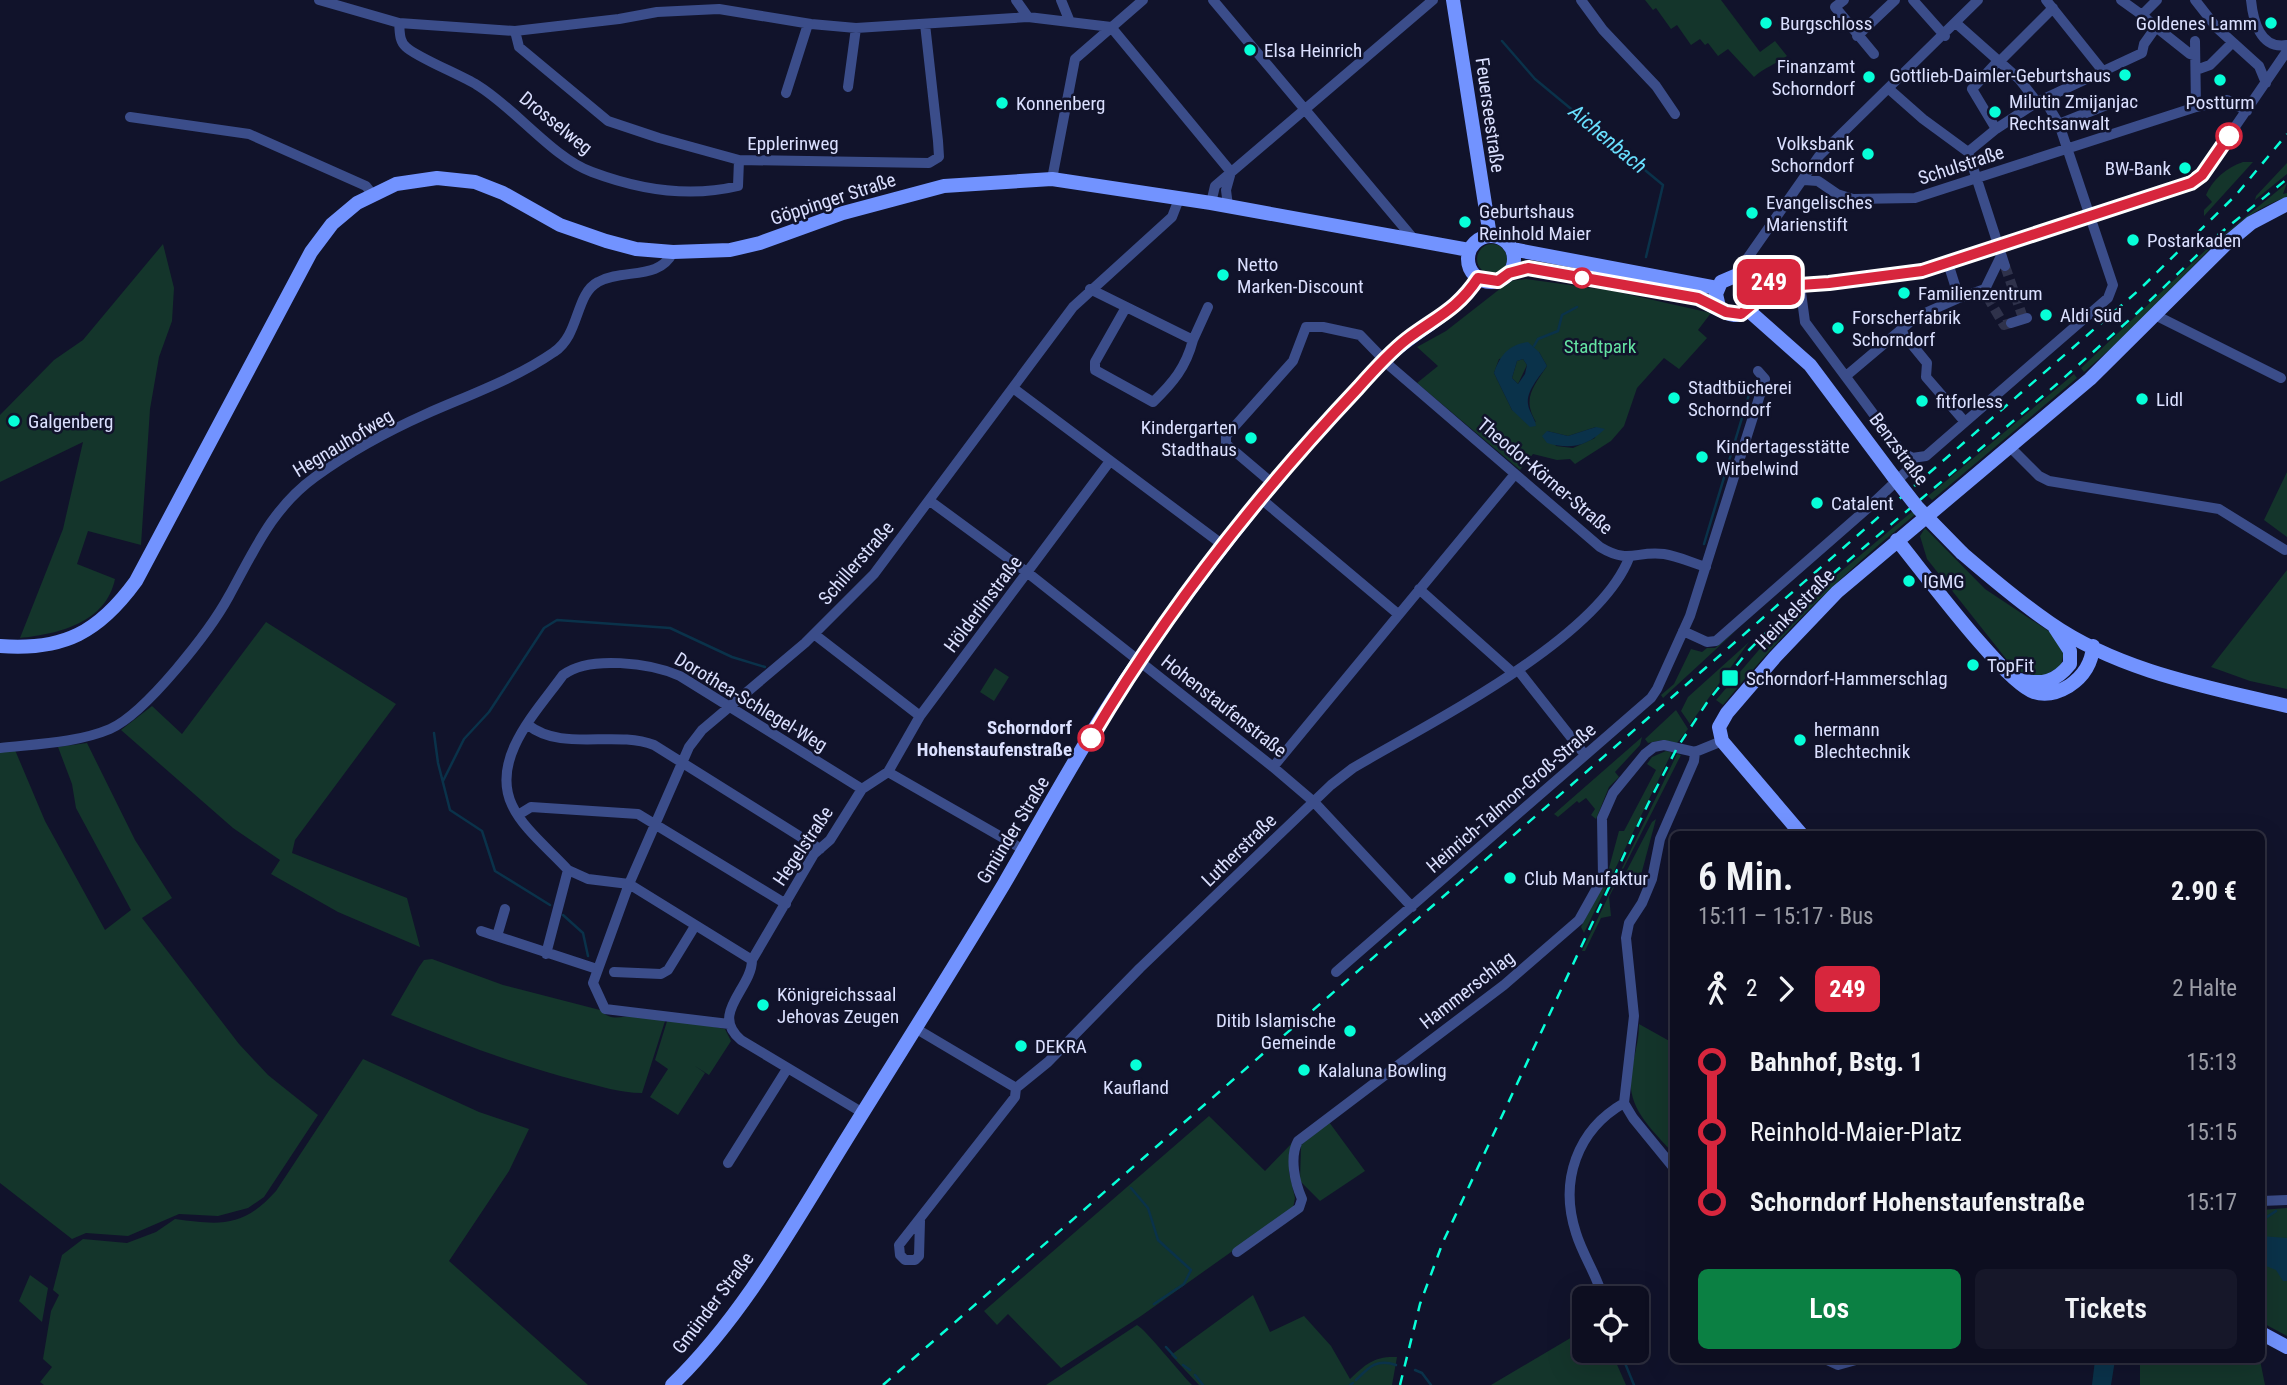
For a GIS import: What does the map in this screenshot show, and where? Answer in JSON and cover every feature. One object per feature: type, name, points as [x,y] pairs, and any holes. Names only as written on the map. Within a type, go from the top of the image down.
[{"type":"main road","name":"Feuerseestraße","points":[[1453,0],[1490,236]]},
{"type":"main road","name":"Göppinger Straße","points":[[0,646],[20,647],[70,640],[101,622],[121,602],[136,581],[311,252],[332,224],[373,195],[396,184],[437,178],[475,182],[503,193],[581,233],[636,249],[673,252],[730,250],[760,243],[843,213],[944,186],[1052,179],[1412,237],[1469,250]]},
{"type":"main road","name":"Heinkelstraße","points":[[1722,741],[1722,721],[1755,680],[1837,592],[2090,379],[2251,223],[2287,204]]},
{"type":"main road","points":[[1509,273],[1514,261],[1512,249],[1503,239],[1490,236],[1475,242],[1469,250],[1469,268],[1478,278],[1498,281],[1509,273],[1528,268],[1698,298],[1733,315],[1748,310],[1755,297],[1754,289],[1747,279],[1735,276],[1721,282],[1717,288],[1719,307]]},
{"type":"main road","points":[[1512,249],[1717,288]]},
{"type":"main road","name":"Gmünder Straße","points":[[672,1385],[701,1355],[754,1286],[1139,661],[1223,545],[1272,483],[1384,360],[1407,339],[1452,310],[1478,278]]},
{"type":"main road","name":"Benzstraße","points":[[1748,310],[1810,365],[1918,508],[1962,553],[2051,624],[2093,646],[2176,678],[2287,706]]},
{"type":"main road","points":[[1897,540],[2004,670],[2015,679],[2032,692],[2047,694],[2061,691],[2085,671],[2092,659],[2093,646],[2080,651],[2054,680],[2036,683],[2015,679]]},
{"type":"main road","name":"Benzstraße","points":[[2026,604],[2131,656],[2227,692]]},
{"type":"main road","points":[[2051,624],[2067,645],[2070,664]]},
{"type":"main road","points":[[1722,741],[1799,831]]},
{"type":"main road","points":[[2265,1335],[2287,1347]]},
{"type":"street","points":[[319,0],[399,23],[516,31],[657,12],[719,9],[808,24],[856,28],[1028,17],[1111,27],[1231,172]]},
{"type":"street","points":[[1016,0],[1028,17]]},
{"type":"street","points":[[1062,0],[1070,22]]},
{"type":"street","points":[[1052,179],[1074,58],[1143,0]]},
{"type":"street","points":[[1213,0],[1412,237]]},
{"type":"street","points":[[1211,203],[1215,186],[1433,0]]},
{"type":"street","points":[[1581,0],[1610,38],[1656,86],[1675,114]]},
{"type":"street","points":[[1857,36],[1895,0]]},
{"type":"street","points":[[1913,0],[1945,36]]},
{"type":"street","points":[[1735,276],[1819,156],[1892,91],[1978,0]]},
{"type":"street","points":[[2121,0],[2142,15],[2154,29],[2195,55]]},
{"type":"street","points":[[2142,15],[2157,0]]},
{"type":"street","points":[[2195,0],[2225,42],[2259,66],[2266,83]]},
{"type":"street","points":[[2251,0],[2256,29],[2265,39],[2281,46],[2287,45]]},
{"type":"street","points":[[1837,2],[1857,36],[1874,54]]},
{"type":"street","points":[[1996,129],[1976,100],[1972,89],[2049,6],[2102,70]]},
{"type":"street","name":"Drosselweg","points":[[399,23],[400,38],[407,48],[458,73],[498,98],[570,161],[591,172],[673,193],[705,194],[738,186],[739,160]]},
{"type":"street","points":[[786,93],[808,24]]},
{"type":"street","name":"Epplerinweg","points":[[516,31],[519,47],[608,121],[739,160],[929,163],[939,158],[925,24]]},
{"type":"street","points":[[1800,285],[1805,322],[1901,451],[1912,458],[1926,456],[2108,298],[2113,285],[2059,124],[2019,79],[1957,24]]},
{"type":"street","points":[[848,87],[856,28]]},
{"type":"street","points":[[1968,152],[1996,129],[2041,101],[2142,53],[2154,29]]},
{"type":"street","points":[[2195,41],[2196,107]]},
{"type":"street","points":[[2196,70],[2210,65],[2225,42]]},
{"type":"street","points":[[1754,289],[1772,281],[1800,285],[1894,275],[2001,256],[2089,216],[2197,180],[2287,51]]},
{"type":"street","points":[[1846,376],[1916,317],[1959,298],[1986,293],[2001,256],[1968,152],[1923,120],[1892,91]]},
{"type":"street","name":"Schulstraße","points":[[1804,180],[1818,181],[1843,197],[1915,198],[2196,107],[2227,100],[2246,111]]},
{"type":"street","points":[[2059,124],[2113,102]]},
{"type":"street","points":[[131,117],[249,134],[366,186],[373,195]]},
{"type":"street","points":[[1228,206],[1226,190],[1231,172]]},
{"type":"street","name":"Schillerstraße","points":[[597,969],[655,822],[694,739],[814,634],[874,574],[1041,348],[1090,289],[1172,218],[1179,199]]},
{"type":"street","name":"Hegnauhofweg","points":[[0,748],[85,736],[110,729],[124,720],[158,688],[204,634],[229,597],[274,515],[294,494],[316,476],[379,439],[422,416],[500,382],[557,350],[574,329],[589,289],[598,281],[652,271],[668,261],[673,252]]},
{"type":"street","points":[[1948,264],[1959,298]]},
{"type":"street","points":[[1090,289],[1125,309],[1192,340]]},
{"type":"street","points":[[1125,309],[1095,362],[1095,370],[1153,402],[1173,383],[1188,362],[1192,340],[1208,306]]},
{"type":"street","points":[[2155,315],[2281,378]]},
{"type":"street","points":[[2011,323],[2028,319]]},
{"type":"street","name":"Theodor-Körner-Straße","points":[[1272,483],[1226,444],[1226,436],[1293,361],[1306,327],[1323,327],[1360,335],[1384,360],[1600,547],[1613,555],[1629,558]]},
{"type":"street","points":[[1900,330],[1927,363],[1926,377],[1965,422]]},
{"type":"street","name":"Heinrich-Talmon-Groß-Straße","points":[[1336,972],[1651,698],[1683,631],[1706,567],[1762,375]]},
{"type":"street","points":[[1013,388],[1223,545]]},
{"type":"street","points":[[2010,446],[2039,476],[2049,481],[2219,509],[2285,550]]},
{"type":"street","points":[[1683,631],[1707,642],[1716,641],[1869,507],[1907,471],[1912,458]]},
{"type":"street","name":"Hölderlinstraße","points":[[888,772],[920,716],[1110,461]]},
{"type":"street","points":[[1273,766],[1516,474]]},
{"type":"street","points":[[1260,498],[1398,614]]},
{"type":"street","name":"Hohenstaufenstraße","points":[[930,501],[1028,573],[1273,766],[1314,802],[1412,907]]},
{"type":"street","points":[[1629,558],[1662,553],[1706,567]]},
{"type":"street","name":"Lutherstraße","points":[[920,1221],[1015,1097],[1016,1087],[1048,1062],[1140,968],[1314,802],[1353,768],[1516,672],[1553,645],[1623,575],[1629,558]]},
{"type":"street","points":[[1419,589],[1516,672],[1586,755]]},
{"type":"street","points":[[814,634],[920,716]]},
{"type":"street","name":"Dorothea-Schlegel-Weg","points":[[569,870],[518,815],[509,796],[506,770],[514,748],[528,725],[563,675],[580,664],[659,667],[862,789]]},
{"type":"street","points":[[528,725],[548,737],[643,741],[682,762],[820,849]]},
{"type":"street","points":[[1670,1163],[1633,1118],[1624,1102],[1634,1016],[1626,938],[1629,923],[1642,903],[1652,879],[1660,839],[1694,761],[1695,752],[1722,741]]},
{"type":"street","name":"Hammerschlag","points":[[1237,1252],[1299,1208],[1302,1199],[1297,1187],[1294,1161],[1298,1141],[1504,985],[1579,920],[1603,877],[1602,818],[1614,793],[1645,754],[1654,747],[1664,745],[1695,752]]},
{"type":"street","points":[[888,772],[1024,850]]},
{"type":"street","name":"Hegelstraße","points":[[730,1024],[729,1009],[752,971],[752,960],[820,849],[830,840],[862,789],[888,772]]},
{"type":"street","points":[[518,815],[531,807],[638,814],[786,904]]},
{"type":"street","points":[[546,954],[569,870],[588,879],[629,884],[752,960]]},
{"type":"street","points":[[497,936],[505,909]]},
{"type":"street","points":[[614,972],[661,974],[668,970],[695,926]]},
{"type":"street","points":[[481,931],[597,969],[593,984],[605,1009],[730,1024],[734,1034],[741,1040],[863,1113]]},
{"type":"street","points":[[915,1028],[1016,1087]]},
{"type":"street","points":[[728,1163],[787,1069]]},
{"type":"street","points":[[1598,1286],[1576,1232],[1569,1187],[1575,1158],[1586,1136],[1597,1121],[1624,1102]]},
{"type":"street","points":[[2265,1201],[2287,1200]]},
{"type":"green space","points":[[1645,0],[1721,0],[1760,52],[1775,41],[1787,56],[1754,77],[1728,49],[1718,56],[1708,43],[1705,45],[1700,39],[1691,45],[1677,25],[1671,29],[1656,8],[1653,10]]},
{"type":"green space","points":[[2243,162],[2253,162],[2204,216],[2204,210],[2212,202],[2206,195],[2212,184],[2226,171]]},
{"type":"green space","points":[[2287,163],[2287,174],[2255,200],[2256,196]]},
{"type":"green space","points":[[2287,183],[2283,194],[2287,193],[2287,197],[2267,205],[2231,230],[2144,318],[2084,372],[2081,368],[2210,246]]},
{"type":"green space","points":[[163,244],[174,288],[172,321],[159,357],[150,409],[141,545],[88,531],[77,564],[115,579],[110,594],[102,606],[78,624],[50,633],[20,638],[63,529],[83,442],[0,482],[0,415],[54,360],[83,340]]},
{"type":"green space","points":[[1492,244],[1503,248],[1507,259],[1503,270],[1492,274],[1481,270],[1477,259],[1481,248]]},
{"type":"green space","name":"Stadtpark","points":[[1526,279],[1613,291],[1711,313],[1698,330],[1707,338],[1679,369],[1664,358],[1637,388],[1624,426],[1611,441],[1575,464],[1570,459],[1557,460],[1533,454],[1520,470],[1417,383],[1438,366],[1417,347],[1446,331],[1510,281]],"holes":[[[1539,352],[1547,366],[1531,393],[1530,407],[1536,422],[1512,410],[1494,373],[1499,359]],[[1596,427],[1595,438],[1573,448],[1556,446],[1547,431],[1568,436]]]},
{"type":"green space","points":[[1523,359],[1527,365],[1518,384],[1512,378],[1517,361]]},
{"type":"green space","points":[[2074,374],[2077,378],[1932,500],[1928,496]]},
{"type":"green space","points":[[2287,472],[2287,537],[2264,520]]},
{"type":"green space","points":[[1914,510],[1917,513],[1864,558],[1791,628],[1723,705],[1716,700],[1788,616]]},
{"type":"green space","points":[[1925,528],[1985,589],[2050,632],[2064,651],[2061,666],[2042,677],[2021,672],[2007,660],[1927,559],[1920,536]]},
{"type":"green space","points":[[2287,570],[2287,689],[2250,681],[2211,667]]},
{"type":"green space","points":[[266,622],[396,704],[295,840],[292,853],[407,898],[420,947],[338,912],[271,874],[280,860],[233,828],[121,730],[152,706],[182,734]]},
{"type":"green space","points":[[1739,628],[1663,698],[1661,695],[1674,684],[1691,649],[1702,652],[1707,648],[1715,648]]},
{"type":"green space","points":[[1749,642],[1690,724],[1681,711],[1688,697]]},
{"type":"green space","points":[[995,668],[1009,677],[994,701],[980,692]]},
{"type":"green space","points":[[1676,710],[1688,729],[1677,743],[1663,740],[1648,743],[1645,739]]},
{"type":"green space","points":[[1642,737],[1640,745],[1615,772],[1619,777],[1609,787],[1596,819],[1591,815],[1595,809],[1586,798],[1579,803],[1577,801],[1558,817],[1554,814]]},
{"type":"green space","points":[[87,743],[135,840],[172,898],[142,918],[239,1044],[268,1075],[318,1115],[264,1197],[248,1208],[218,1216],[179,1214],[128,1236],[86,1233],[72,1239],[0,1183],[0,751],[15,750],[45,821],[105,930],[131,910],[76,808],[72,784],[58,747]]},
{"type":"green space","points":[[1666,751],[1672,752],[1584,933],[1581,927],[1606,879],[1619,831],[1624,831],[1656,770],[1647,764],[1652,757]]},
{"type":"green space","points":[[1677,754],[1681,755],[1609,897],[1611,916],[1601,918],[1585,951],[1582,951]]},
{"type":"green space","points":[[1656,819],[1641,875],[1626,872],[1652,822]]},
{"type":"green space","points":[[432,959],[503,985],[600,1010],[612,1017],[638,1016],[665,1021],[642,1093],[610,1089],[555,1075],[460,1043],[391,1015],[424,960]]},
{"type":"green space","points":[[668,1018],[725,1029],[731,1041],[709,1075],[695,1066],[705,1073],[678,1115],[650,1097],[668,1069],[655,1060]]},
{"type":"green space","points":[[1639,1024],[1670,1041],[1670,1150],[1648,1125],[1635,1105],[1631,1081]]},
{"type":"green space","points":[[363,1059],[479,1112],[529,1129],[509,1171],[449,1261],[588,1385],[44,1385],[40,1382],[52,1367],[43,1359],[51,1311],[59,1295],[53,1290],[62,1255],[83,1239],[127,1243],[156,1232],[175,1219],[218,1223],[241,1218],[253,1212],[276,1191]]},
{"type":"green space","points":[[1209,1116],[1265,1171],[1293,1142],[1289,1172],[1295,1198],[1293,1208],[1141,1316],[1061,1368],[1008,1314],[997,1325],[984,1311]]},
{"type":"green space","points":[[1329,1122],[1365,1171],[1320,1201],[1300,1181],[1301,1145]]},
{"type":"green space","points":[[2287,1208],[2287,1336],[2265,1324],[2265,1210]]},
{"type":"green space","points":[[30,1275],[48,1288],[42,1322],[19,1301]]},
{"type":"green space","points":[[1253,1295],[1270,1332],[1304,1316],[1331,1346],[1350,1379],[1371,1362],[1397,1357],[1392,1385],[1199,1385],[1171,1355]]},
{"type":"green space","points":[[1137,1325],[1192,1385],[1046,1385]]},
{"type":"green space","points":[[1572,1337],[1572,1363],[1616,1363],[1626,1385],[1491,1385]]},
{"type":"green space","points":[[2140,1363],[2261,1363],[2265,1385],[2140,1385]]},
{"type":"water","points":[[1528,342],[1539,352],[1547,366],[1529,394],[1529,407],[1536,426],[1530,427],[1512,410],[1494,373],[1506,352]],"holes":[[[1523,359],[1527,365],[1525,374],[1518,384],[1512,378],[1517,361]]]},
{"type":"water","points":[[1596,427],[1605,429],[1578,445],[1547,443],[1542,436],[1547,431],[1568,436]]},
{"type":"water","points":[[2265,1236],[2287,1238],[2287,1281],[2283,1281],[2276,1270],[2265,1266]]},
{"type":"water","points":[[2095,1363],[2115,1363],[2111,1385],[2092,1385]]},
{"type":"waterway","name":"Aichenbach","points":[[1502,41],[1535,79],[1663,185],[1646,257]]},
{"type":"waterway","points":[[1534,346],[1538,339],[1558,331],[1562,315],[1577,307]]},
{"type":"waterway","name":"Aichenbach","points":[[1704,544],[1751,388]]},
{"type":"waterway","points":[[443,781],[464,739],[489,712],[544,628],[557,620],[670,628],[732,657],[765,667]]},
{"type":"waterway","points":[[434,733],[438,763],[450,810],[482,831],[495,871],[550,905]]},
{"type":"waterway","points":[[563,915],[583,933],[588,956]]},
{"type":"waterway","points":[[1131,1188],[1148,1208],[1158,1240],[1191,1270],[1184,1284],[1154,1304]]},
{"type":"waterway","points":[[2265,1218],[2276,1211]]},
{"type":"waterway","points":[[1166,1347],[1176,1358]]},
{"type":"waterway","points":[[1356,1380],[1378,1363],[1396,1365]]},
{"type":"waterway","name":"Aichenbach","points":[[1625,1363],[1634,1385]]},
{"type":"waterway","points":[[1183,1365],[1190,1370]]},
{"type":"waterway","points":[[1415,1370],[1422,1373],[1431,1385]]},
{"type":"waterway","points":[[1195,1375],[1203,1385]]},
{"type":"tunnel","points":[[2005,266],[2022,315]]},
{"type":"tunnel","points":[[1987,296],[2004,325],[2011,323]]},
{"type":"railway","points":[[883,1385],[2139,290],[2236,195],[2287,134]]},
{"type":"railway","points":[[1400,1385],[1420,1304],[1443,1242],[1648,804],[1677,748],[1708,701],[1749,650],[1784,615],[2057,384],[2137,313],[2219,234],[2287,179]]},
{"type":"bus line","name":"249","points":[[1091,738],[1139,661],[1272,483],[1384,360],[1407,339],[1452,310],[1478,278],[1498,281],[1509,273],[1528,268],[1698,298],[1733,315],[1741,314],[1753,304],[1754,289],[1761,284],[1772,281],[1800,285],[1829,283],[1922,271],[2191,183],[2202,175],[2229,136]]},
{"type":"place","name":"Burgschloss","points":[[1766,23]]},
{"type":"place","name":"Goldenes Lamm","points":[[2271,23]]},
{"type":"place","name":"Elsa Heinrich","points":[[1250,50]]},
{"type":"place","name":"Gottlieb-Daimler-Geburtshaus","points":[[2125,75]]},
{"type":"place","name":"Finanzamt Schorndorf","points":[[1869,77]]},
{"type":"place","name":"Postturm","points":[[2220,80]]},
{"type":"place","name":"Konnenberg","points":[[1002,103]]},
{"type":"place","name":"Milutin Zmijanjac Rechtsanwalt","points":[[1995,112]]},
{"type":"place","name":"Volksbank Schorndorf","points":[[1868,154]]},
{"type":"place","name":"BW-Bank","points":[[2185,168]]},
{"type":"place","name":"Evangelisches Marienstift","points":[[1752,213]]},
{"type":"place","name":"Geburtshaus Reinhold Maier","points":[[1465,222]]},
{"type":"place","name":"Postarkaden","points":[[2133,240]]},
{"type":"place","name":"Netto Marken-Discount","points":[[1223,275]]},
{"type":"place","name":"Familienzentrum","points":[[1904,293]]},
{"type":"place","name":"Aldi Süd","points":[[2046,315]]},
{"type":"place","name":"Forscherfabrik Schorndorf","points":[[1838,328]]},
{"type":"place","name":"Stadtbücherei Schorndorf","points":[[1674,398]]},
{"type":"place","name":"Lidl","points":[[2142,399]]},
{"type":"place","name":"fitforless","points":[[1922,401]]},
{"type":"place","name":"Galgenberg","points":[[14,421]]},
{"type":"place","name":"Kindergarten Stadthaus","points":[[1251,438]]},
{"type":"place","name":"Kindertagesstätte Wirbelwind","points":[[1702,457]]},
{"type":"place","name":"Catalent","points":[[1817,503]]},
{"type":"place","name":"IGMG","points":[[1909,581]]},
{"type":"place","name":"TopFit","points":[[1973,665]]},
{"type":"place","name":"Schorndorf-Hammerschlag","points":[[1730,678]]},
{"type":"place","name":"Schorndorf Hohenstaufenstraße","points":[[1091,738]]},
{"type":"place","name":"hermann Blechtechnik","points":[[1800,740]]},
{"type":"place","name":"Club Manufaktur","points":[[1510,878]]},
{"type":"place","name":"Königreichssaal Jehovas Zeugen","points":[[763,1005]]},
{"type":"place","name":"Ditib Islamische Gemeinde","points":[[1350,1031]]},
{"type":"place","name":"DEKRA","points":[[1021,1046]]},
{"type":"place","name":"Kaufland","points":[[1136,1065]]},
{"type":"place","name":"Kalaluna Bowling","points":[[1304,1070]]}]
